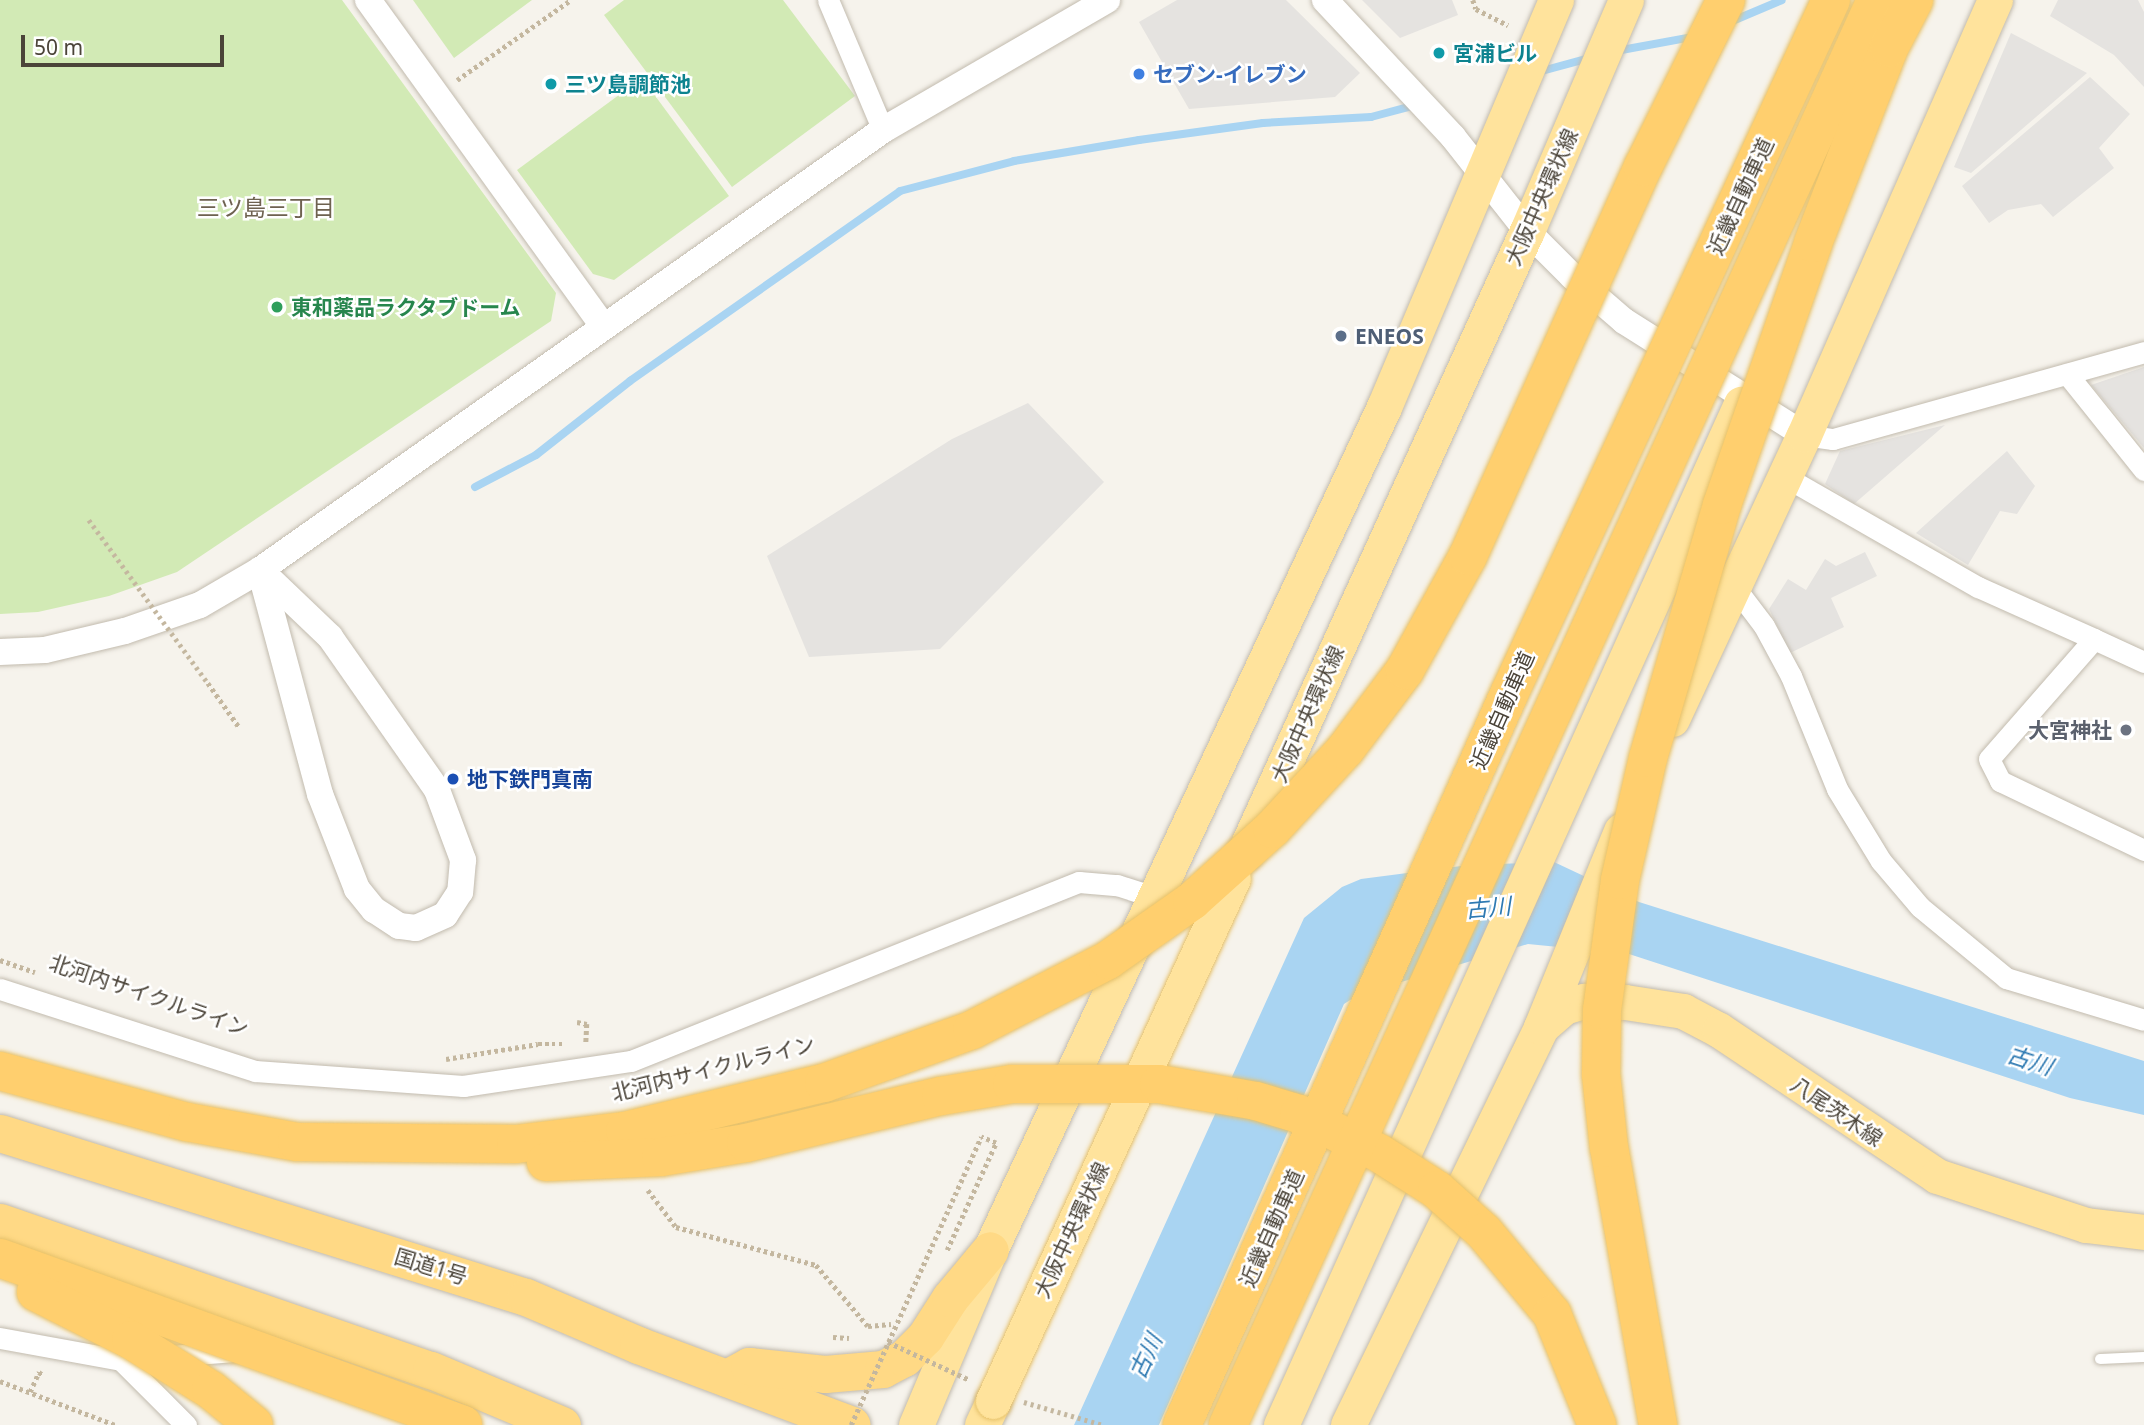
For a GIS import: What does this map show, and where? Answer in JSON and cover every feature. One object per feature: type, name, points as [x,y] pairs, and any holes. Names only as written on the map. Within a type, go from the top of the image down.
[{"type":"highway","points":[[297,1142],[516,1144],[625,1131],[824,1083],[924,1050],[1024,1006],[1108,960],[1192,901],[1308,792],[1405,670],[1468,556],[1643,167],[1726,0]]},
{"type":"highway","name":"近畿自動車道","points":[[1182,1425],[1509,694],[1831,0]]},
{"type":"highway","name":"近畿自動車道","points":[[1228,1425],[1876,0]]},
{"type":"highway","points":[[1658,1425],[1609,1147],[1601,1074],[1604,985],[1620,880],[1680,639],[1722,505],[1813,243],[1889,48],[1914,0]]},
{"type":"highway","points":[[0,1071],[187,1122],[297,1142],[405,1157],[587,1162],[746,1143],[941,1096],[1012,1084],[1159,1084],[1256,1101],[1321,1124],[1379,1153],[1437,1190],[1485,1232],[1552,1314],[1597,1425]]},
{"type":"highway","name":"国道1号","points":[[0,1133],[476,1280],[852,1425]]},
{"type":"highway","points":[[0,1223],[432,1370],[562,1425]]},
{"type":"highway","points":[[726,1378],[749,1366],[825,1374],[883,1368],[904,1358],[925,1337],[990,1250]]},
{"type":"highway","points":[[0,1258],[463,1425]]},
{"type":"highway","points":[[0,1277],[131,1340],[254,1425]]},
{"type":"main road","points":[[916,1425],[990,1250],[1384,407],[1556,0]]},
{"type":"main road","name":"大阪中央環状線","points":[[982,1425],[1527,231],[1626,0]]},
{"type":"main road","points":[[1281,1425],[1744,398],[1761,347],[1856,148],[1919,0]]},
{"type":"main road","points":[[1348,1425],[1541,1027],[1604,867],[1804,435],[1995,0]]},
{"type":"main road","name":"八尾茨木線","points":[[1541,1027],[1564,1007],[1584,1001],[1625,1002],[1683,1011],[1719,1030],[1937,1176],[2087,1225],[2144,1232]]},
{"type":"main road","points":[[1373,1371],[1377,1425]]},
{"type":"street","points":[[368,0],[603,326]]},
{"type":"street","points":[[828,0],[883,130]]},
{"type":"street","points":[[0,652],[45,650],[125,631],[200,604],[260,570],[883,130],[1108,0]]},
{"type":"street","points":[[1325,0],[1484,175],[1527,231],[1624,321],[1804,435],[1833,439],[2144,352]]},
{"type":"street","points":[[2067,374],[2144,470]]},
{"type":"street","points":[[1784,476],[1978,587],[2144,662]]},
{"type":"street","points":[[260,570],[330,637],[437,790],[463,860],[460,892],[445,915],[416,928],[399,926],[374,910],[357,889],[320,794],[260,570]]},
{"type":"street","points":[[1733,585],[1764,626],[1791,676],[1837,789],[1881,861],[1920,907],[2006,978],[2144,1020]]},
{"type":"street","points":[[2094,639],[1989,759],[2000,781],[2144,850]]},
{"type":"street","points":[[0,989],[255,1071],[463,1086],[631,1061],[1079,882],[1117,885],[1155,897]]},
{"type":"street","points":[[0,1338],[121,1360],[248,1350],[333,1336]]},
{"type":"street","points":[[121,1360],[167,1417],[186,1425]]},
{"type":"lane","points":[[2100,1359],[2144,1357]]},
{"type":"path","points":[[436,95],[571,0]]},
{"type":"path","points":[[1473,0],[1476,9],[1508,25]]},
{"type":"path","points":[[89,520],[239,727]]},
{"type":"path","name":"北河内サイクルライン","points":[[0,960],[37,973]]},
{"type":"path","name":"北河内サイクルライン","points":[[577,1022],[587,1024],[586,1045],[590,1067]]},
{"type":"path","points":[[437,1060],[538,1044],[586,1045]]},
{"type":"path","points":[[852,1425],[981,1137],[996,1143],[943,1258]]},
{"type":"path","points":[[645,1186],[676,1227],[816,1265],[868,1326]]},
{"type":"path","points":[[30,1392],[39,1372],[43,1376]]},
{"type":"path","points":[[0,1381],[115,1425]]},
{"type":"green space","name":"東和薬品ラクタブドーム","points":[[0,0],[342,0],[556,293],[551,321],[177,572],[109,596],[38,612],[0,614]]},
{"type":"green space","points":[[413,0],[532,0],[454,58]]},
{"type":"green space","points":[[624,0],[783,0],[855,96],[732,187],[604,15]]},
{"type":"green space","points":[[642,78],[729,196],[614,280],[593,274],[517,170]]},
{"type":"shaded area","points":[[1177,0],[1286,0],[1360,73],[1335,97],[1189,109],[1139,22]]},
{"type":"shaded area","points":[[1362,0],[1452,0],[1458,15],[1400,38]]},
{"type":"shaded area","points":[[2058,0],[2138,0],[2144,12],[2144,87],[2114,55],[2050,16]]},
{"type":"shaded area","points":[[2011,33],[2087,73],[1971,173],[1954,167]]},
{"type":"shaded area","points":[[2090,77],[2130,114],[2099,148],[2114,168],[2053,217],[2041,204],[2008,210],[1989,223],[1962,186]]},
{"type":"shaded area","points":[[2144,367],[2144,448],[2091,385]]},
{"type":"shaded area","points":[[1028,403],[1104,482],[940,649],[809,657],[767,556],[952,439]]},
{"type":"shaded area","points":[[1945,425],[1854,504],[1825,484],[1840,451]]},
{"type":"shaded area","points":[[2007,451],[2035,486],[2017,514],[2000,511],[1968,565],[1916,533]]},
{"type":"shaded area","points":[[1865,552],[1877,576],[1831,598],[1844,627],[1790,653],[1769,609],[1788,579],[1806,590],[1825,559],[1836,566]]},
{"type":"water","name":"古川","points":[[1554,862],[1639,902],[2144,1061],[2144,1115],[2070,1098],[1629,954],[1528,944],[1358,995],[1344,1004],[1159,1425],[1074,1425],[1304,918],[1342,887],[1361,879],[1469,865]]},
{"type":"waterway","points":[[1730,22],[1782,0]]},
{"type":"waterway","points":[[1616,51],[1692,37]]},
{"type":"waterway","points":[[1538,72],[1590,58]]},
{"type":"waterway","points":[[475,487],[536,455],[630,381],[900,191],[1014,161],[1139,140],[1263,123],[1371,117],[1416,105]]},
{"type":"place","name":"宮浦ビル","points":[[1439,53]]},
{"type":"place","name":"セブン-イレブン","points":[[1139,74]]},
{"type":"place","name":"三ツ島調節池","points":[[551,84]]},
{"type":"place","name":"東和薬品ラクタブドーム","points":[[277,307]]},
{"type":"place","name":"ENEOS","points":[[1341,336]]},
{"type":"place","name":"大宮神社","points":[[2126,730]]},
{"type":"place","name":"地下鉄門真南","points":[[453,779]]},
{"type":"district","name":"三ツ島三丁目","points":[[266,207]]}]
